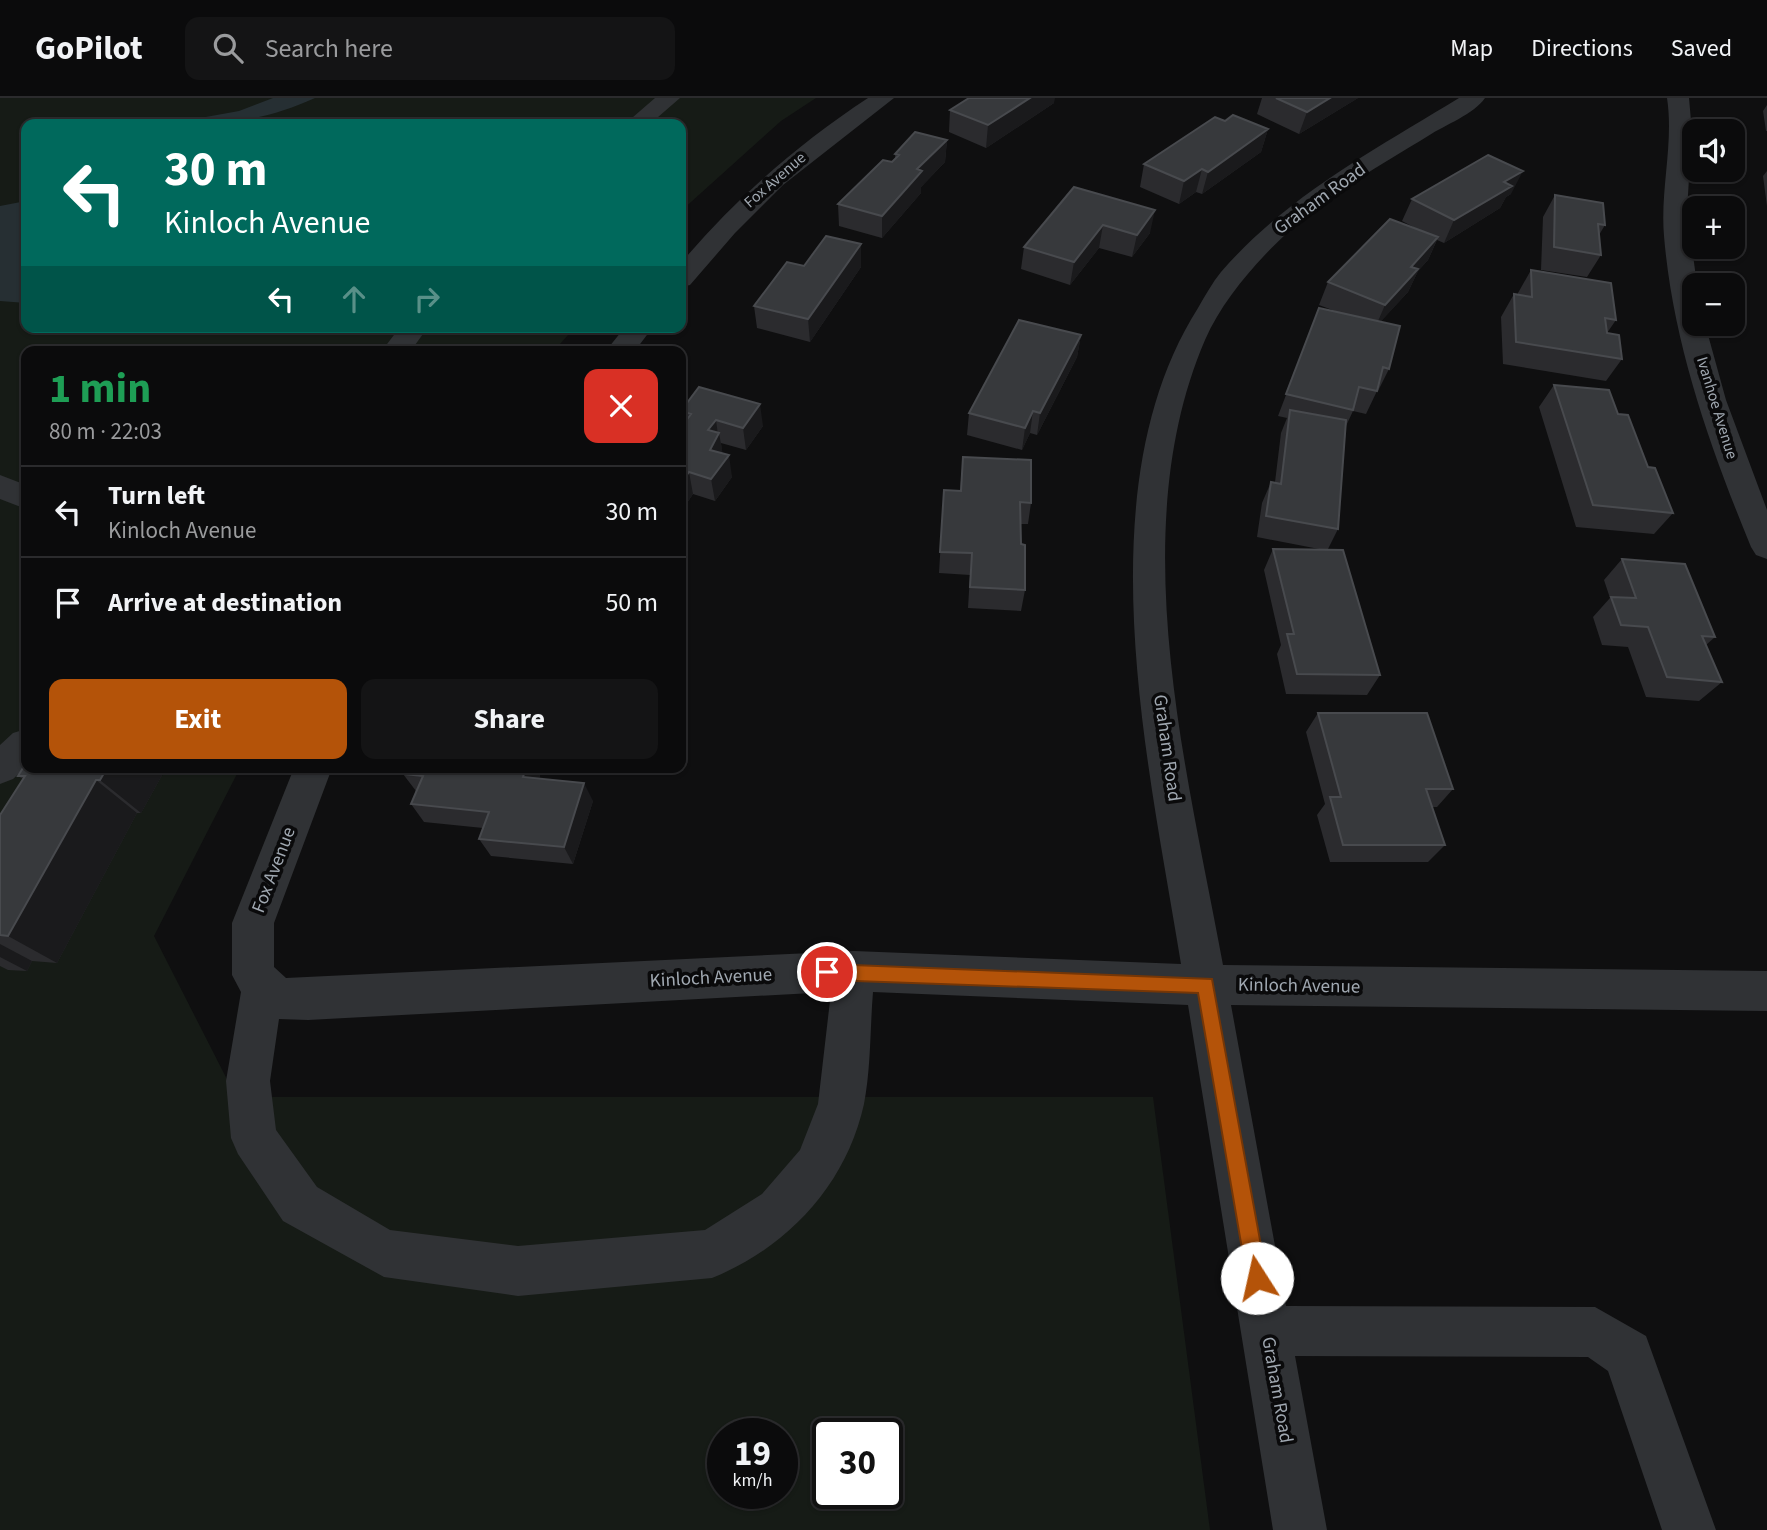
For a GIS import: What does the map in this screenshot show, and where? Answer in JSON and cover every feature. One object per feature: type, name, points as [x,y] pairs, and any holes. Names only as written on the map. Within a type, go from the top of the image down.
[{"type":"street","points":[[642,119],[669,98]]},
{"type":"street","name":"Fox Avenue","points":[[686,273],[712,239],[773,180],[825,137],[883,98]]},
{"type":"street","name":"Graham Road","points":[[1300,1530],[1165,748],[1155,666],[1147,559],[1150,496],[1162,426],[1200,321],[1225,281],[1258,246],[1314,199],[1474,98]]},
{"type":"street","name":"Ivanhoe Avenue","points":[[1678,98],[1680,118],[1675,191],[1679,248],[1693,329],[1716,413],[1767,547]]},
{"type":"street","points":[[0,485],[21,496]]},
{"type":"street","points":[[0,768],[21,749]]},
{"type":"street","name":"Fox Avenue","points":[[311,773],[253,923],[258,980],[248,1081],[254,1139],[300,1204],[384,1253],[518,1271],[712,1254],[779,1210],[817,1166],[841,1104],[854,971]]},
{"type":"street","name":"Kinloch Avenue","points":[[258,980],[276,998],[308,1000],[854,971],[1205,985],[1767,991]]},
{"type":"street","points":[[1267,1332],[1595,1332],[1628,1354],[1689,1530]]},
{"type":"shaded area","points":[[0,98],[816,98],[781,121],[686,206],[686,119],[21,119],[21,333],[570,333],[558,346],[21,346],[21,773],[237,773],[154,936],[236,1097],[1153,1097],[1210,1530],[0,1530]]},
{"type":"shaded area","points":[[273,98],[315,98],[260,117],[195,119],[239,111]]},
{"type":"shaded area","points":[[21,202],[21,303],[0,301],[0,206]]},
{"type":"building","points":[[969,98],[1030,98],[988,125],[950,110]]},
{"type":"building","points":[[1276,98],[1330,98],[1307,112]]},
{"type":"building","points":[[1233,115],[1268,129],[1208,172],[1202,169],[1184,181],[1144,164],[1215,117],[1225,121]]},
{"type":"building","points":[[915,132],[947,140],[917,169],[922,171],[882,216],[838,204],[883,160],[892,162],[899,155],[895,154]]},
{"type":"building","points":[[1488,155],[1523,171],[1504,182],[1512,186],[1454,220],[1412,199]]},
{"type":"building","points":[[1074,187],[1155,210],[1137,235],[1103,225],[1074,262],[1024,247]]},
{"type":"building","points":[[1555,195],[1603,203],[1605,225],[1598,224],[1601,255],[1554,247]]},
{"type":"building","points":[[1390,219],[1438,237],[1411,267],[1418,269],[1385,305],[1328,282]]},
{"type":"building","points":[[826,236],[861,244],[808,319],[754,306],[787,262],[804,266]]},
{"type":"building","points":[[1531,270],[1611,283],[1616,320],[1605,318],[1607,333],[1619,335],[1622,359],[1516,342],[1514,294],[1532,297]]},
{"type":"building","points":[[1319,308],[1400,326],[1389,369],[1383,367],[1377,391],[1359,387],[1353,410],[1286,394]]},
{"type":"building","points":[[1019,320],[1081,335],[1040,413],[1033,411],[1025,428],[969,413]]},
{"type":"building","points":[[1554,385],[1609,390],[1618,414],[1628,415],[1648,467],[1655,468],[1673,513],[1593,505]]},
{"type":"building","points":[[699,387],[760,404],[743,428],[716,420],[708,430],[719,433],[710,450],[729,455],[711,479],[689,472],[686,476],[686,421],[691,414],[686,412],[686,404]]},
{"type":"building","points":[[1290,410],[1346,420],[1338,529],[1266,516],[1271,482],[1281,484]]},
{"type":"building","points":[[963,457],[1031,460],[1031,503],[1020,502],[1021,544],[1025,545],[1025,590],[970,587],[972,553],[940,552],[944,490],[961,491]]},
{"type":"building","points":[[1273,549],[1343,550],[1380,675],[1297,674],[1287,634],[1294,634]]},
{"type":"building","points":[[1622,559],[1685,564],[1715,637],[1702,636],[1722,682],[1667,677],[1648,627],[1621,625],[1611,597],[1636,598]]},
{"type":"building","points":[[1318,713],[1427,713],[1453,789],[1426,789],[1445,845],[1343,845],[1330,797],[1341,797]]},
{"type":"building","points":[[21,771],[104,773],[100,780],[96,780],[8,936],[0,935],[0,815],[25,776],[18,776]]},
{"type":"building","points":[[524,773],[523,777],[584,783],[564,847],[479,839],[489,812],[411,804],[423,776],[403,774]]},
{"type":"route","points":[[827,972],[1205,985],[1257,1278]]}]
